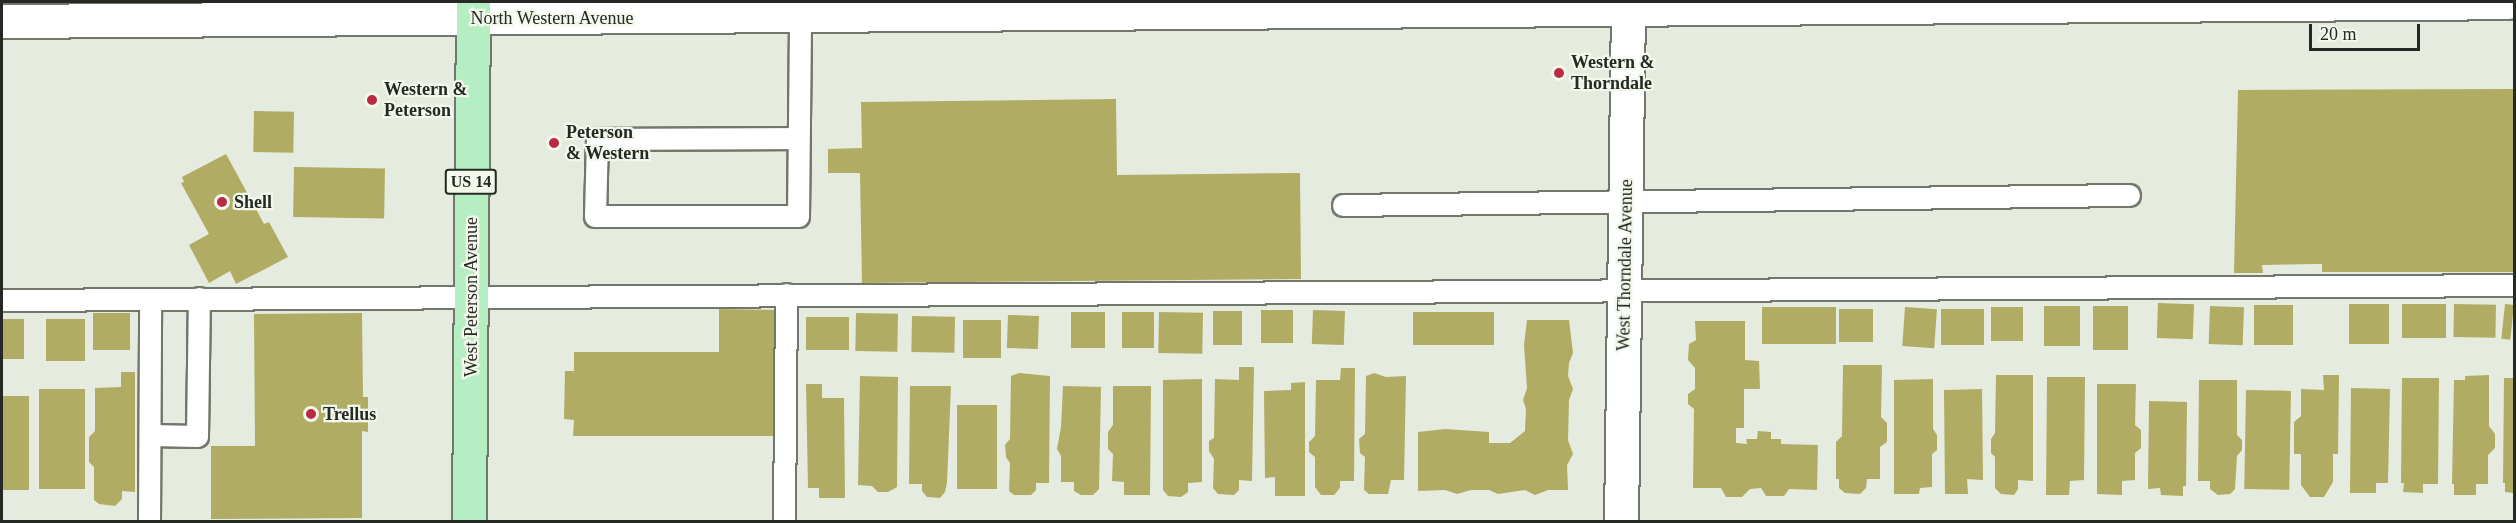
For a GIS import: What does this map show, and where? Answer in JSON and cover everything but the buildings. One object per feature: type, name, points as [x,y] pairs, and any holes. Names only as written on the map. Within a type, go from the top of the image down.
[{"type":"main road","name":"North Western Avenue","points":[[2,21],[473,10],[800,16],[2506,2]]},
{"type":"main road","name":"West Thorndale Avenue","points":[[1621,522],[1628,9]]},
{"type":"main road","name":"West Peterson Avenue","points":[[469,522],[473,10]]},
{"type":"lane","points":[[798,138],[597,140],[595,216],[798,216],[800,16]]},
{"type":"lane","points":[[1343,205],[2129,195]]},
{"type":"lane","points":[[2,300],[2514,285]]},
{"type":"lane","points":[[784,522],[786,294]]},
{"type":"lane","points":[[150,435],[197,435],[199,298]]},
{"type":"lane","points":[[149,522],[150,299]]},
{"type":"place","name":"Western & Thorndale","points":[[1559,73]]},
{"type":"place","name":"Western & Peterson","points":[[372,100]]},
{"type":"place","name":"Peterson & Western","points":[[554,143]]},
{"type":"place","name":"Shell","points":[[222,202]]},
{"type":"place","name":"Trellus","points":[[311,414]]}]
